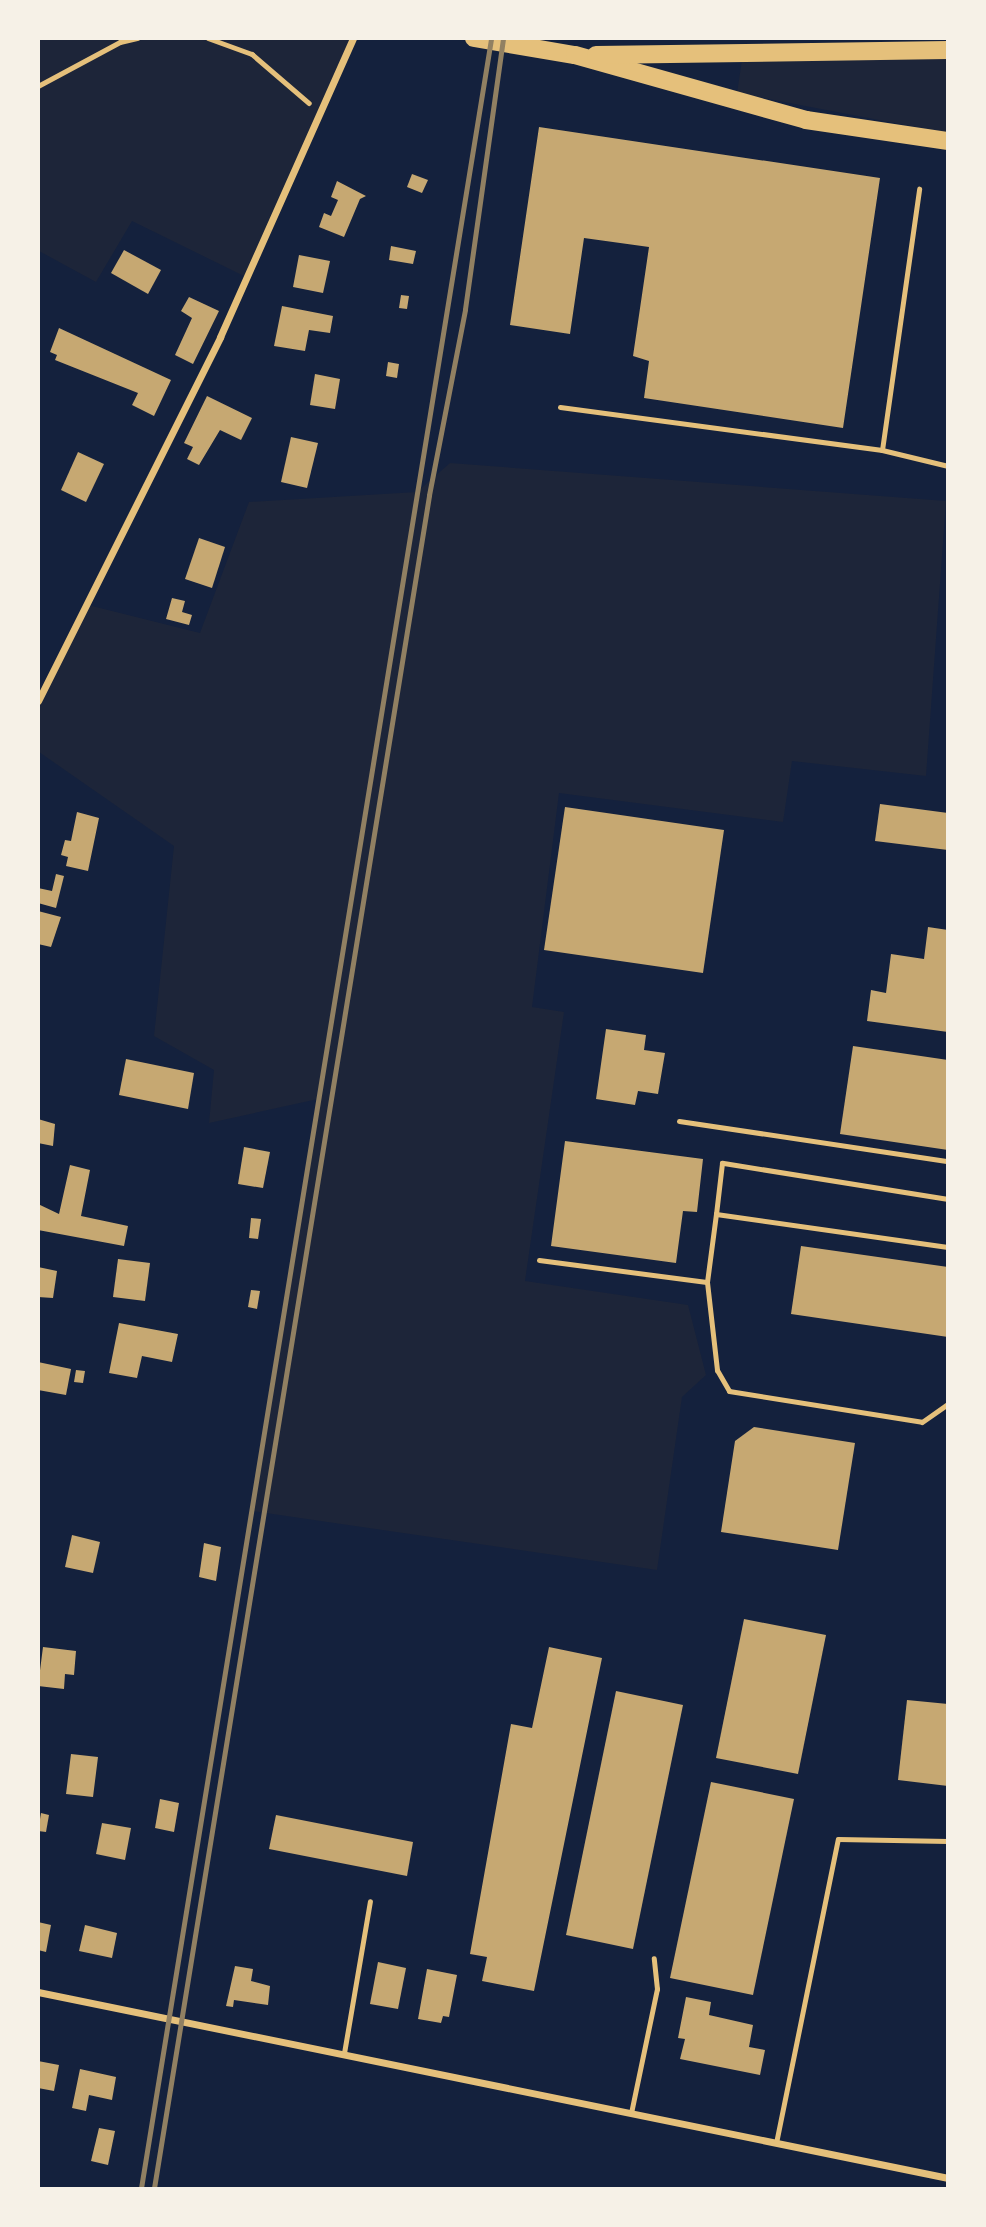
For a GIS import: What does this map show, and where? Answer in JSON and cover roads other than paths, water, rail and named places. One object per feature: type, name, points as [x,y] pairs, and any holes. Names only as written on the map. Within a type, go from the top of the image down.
[{"type":"main road","points":[[474,38],[575,55],[806,120],[947,141]]},
{"type":"main road","points":[[575,55],[947,50]]},
{"type":"street","points":[[38,701],[220,337],[353,38]]},
{"type":"street","points":[[38,1992],[947,2178]]},
{"type":"lane","points":[[882,450],[919,189]]},
{"type":"lane","points":[[560,407],[882,450],[947,466]]},
{"type":"lane","points":[[679,1121],[947,1161]]},
{"type":"lane","points":[[947,1199],[722,1163],[707,1282],[717,1370],[729,1391],[922,1422],[947,1404]]},
{"type":"lane","points":[[716,1214],[947,1247]]},
{"type":"lane","points":[[539,1260],[707,1282]]},
{"type":"lane","points":[[776,2143],[838,1839],[947,1841]]},
{"type":"lane","points":[[344,2053],[370,1901]]},
{"type":"lane","points":[[631,2113],[657,1989],[654,1958]]},
{"type":"railway","points":[[141,2188],[491,38]]},
{"type":"railway","points":[[154,2188],[429,495],[465,309],[503,38]]}]
